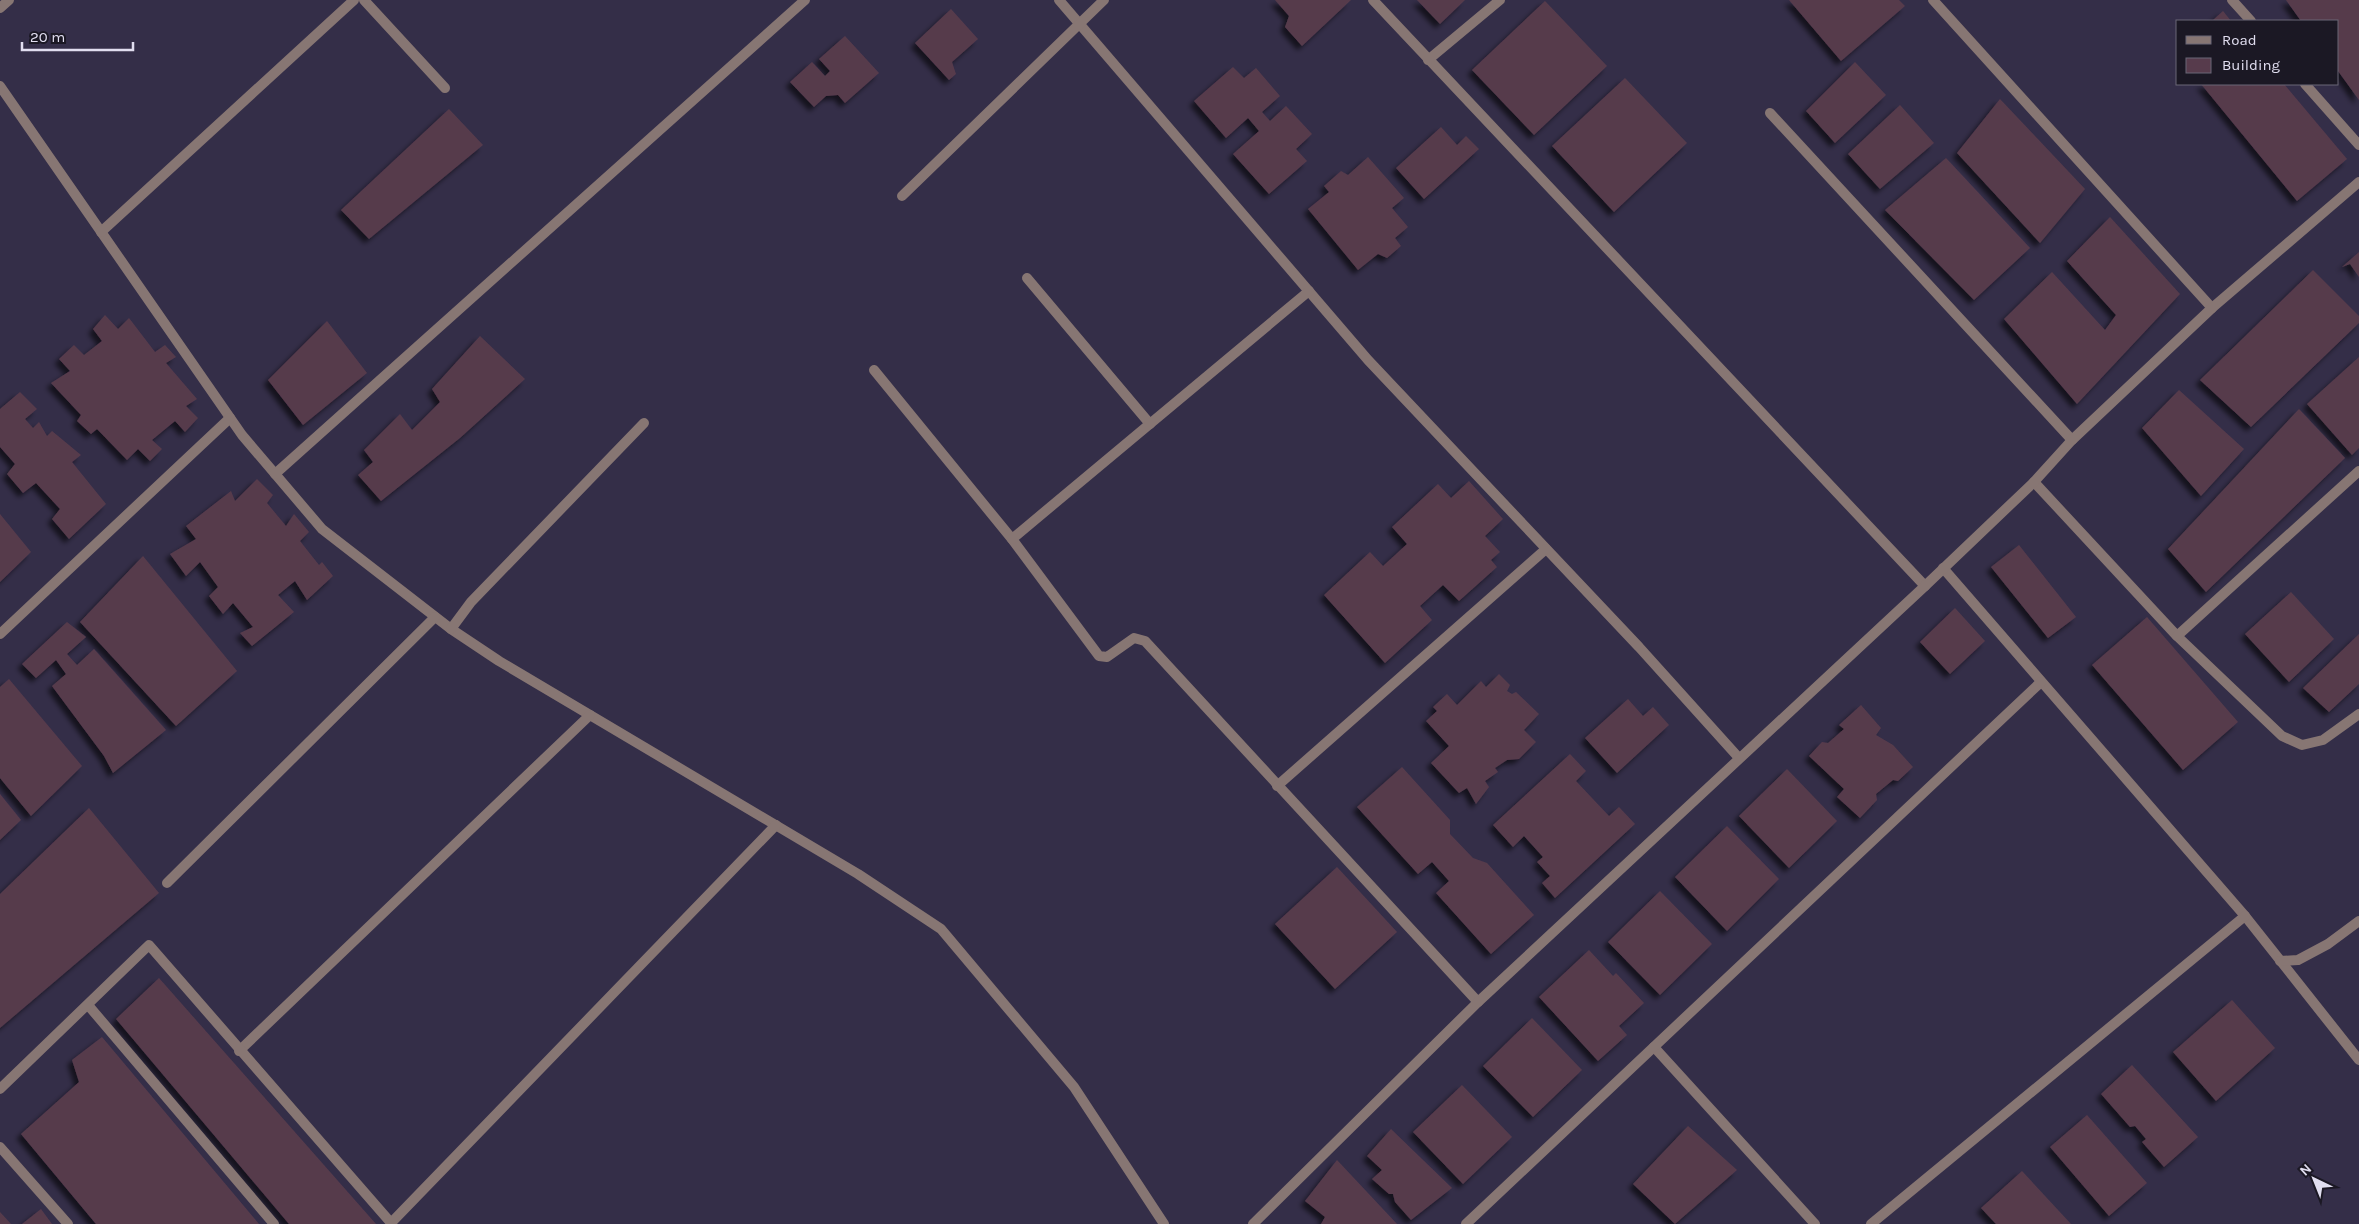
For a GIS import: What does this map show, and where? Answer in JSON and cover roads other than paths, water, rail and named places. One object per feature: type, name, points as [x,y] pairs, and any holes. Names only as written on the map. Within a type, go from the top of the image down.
[{"type":"street","points":[[0,8],[9,0]]},
{"type":"street","points":[[101,232],[354,0]]},
{"type":"street","points":[[364,0],[446,88]]},
{"type":"street","points":[[275,474],[805,0]]},
{"type":"street","points":[[1059,0],[1368,360],[1640,647],[1738,758]]},
{"type":"street","points":[[902,196],[1079,22],[1104,0]]},
{"type":"street","points":[[1372,0],[1925,586]]},
{"type":"street","points":[[1428,60],[1500,0]]},
{"type":"street","points":[[1933,0],[2212,308]]},
{"type":"street","points":[[2232,0],[2250,20]]},
{"type":"street","points":[[2306,85],[2359,145]]},
{"type":"street","points":[[0,86],[230,418],[322,529],[451,628],[499,661],[858,874],[941,929],[1074,1087],[1164,1224]]},
{"type":"street","points":[[1770,113],[2072,440]]},
{"type":"street","points":[[1253,1224],[1478,1002],[1925,586],[2034,482],[2072,440],[2212,308],[2359,182]]},
{"type":"street","points":[[1027,278],[1150,424]]},
{"type":"street","points":[[1012,539],[1309,292]]},
{"type":"street","points":[[874,370],[1012,539],[1100,656],[1107,657],[1134,638],[1146,641],[1277,786],[1478,1002]]},
{"type":"street","points":[[0,634],[230,418]]},
{"type":"street","points":[[451,628],[472,602],[644,423]]},
{"type":"street","points":[[2177,636],[2359,471]]},
{"type":"street","points":[[2034,482],[2177,636],[2282,736],[2302,745],[2323,740],[2359,714]]},
{"type":"street","points":[[1277,786],[1546,549]]},
{"type":"street","points":[[1943,568],[2244,916],[2359,1060]]},
{"type":"street","points":[[167,883],[435,616]]},
{"type":"street","points":[[1466,1224],[2042,682]]},
{"type":"street","points":[[239,1051],[590,715]]},
{"type":"street","points":[[0,1089],[149,945],[391,1224],[776,825]]},
{"type":"street","points":[[1871,1224],[2244,916]]},
{"type":"street","points":[[2280,961],[2298,960],[2328,944],[2359,922]]},
{"type":"street","points":[[88,1005],[274,1224]]},
{"type":"street","points":[[1654,1048],[1815,1224]]},
{"type":"street","points":[[0,1147],[68,1224]]}]
